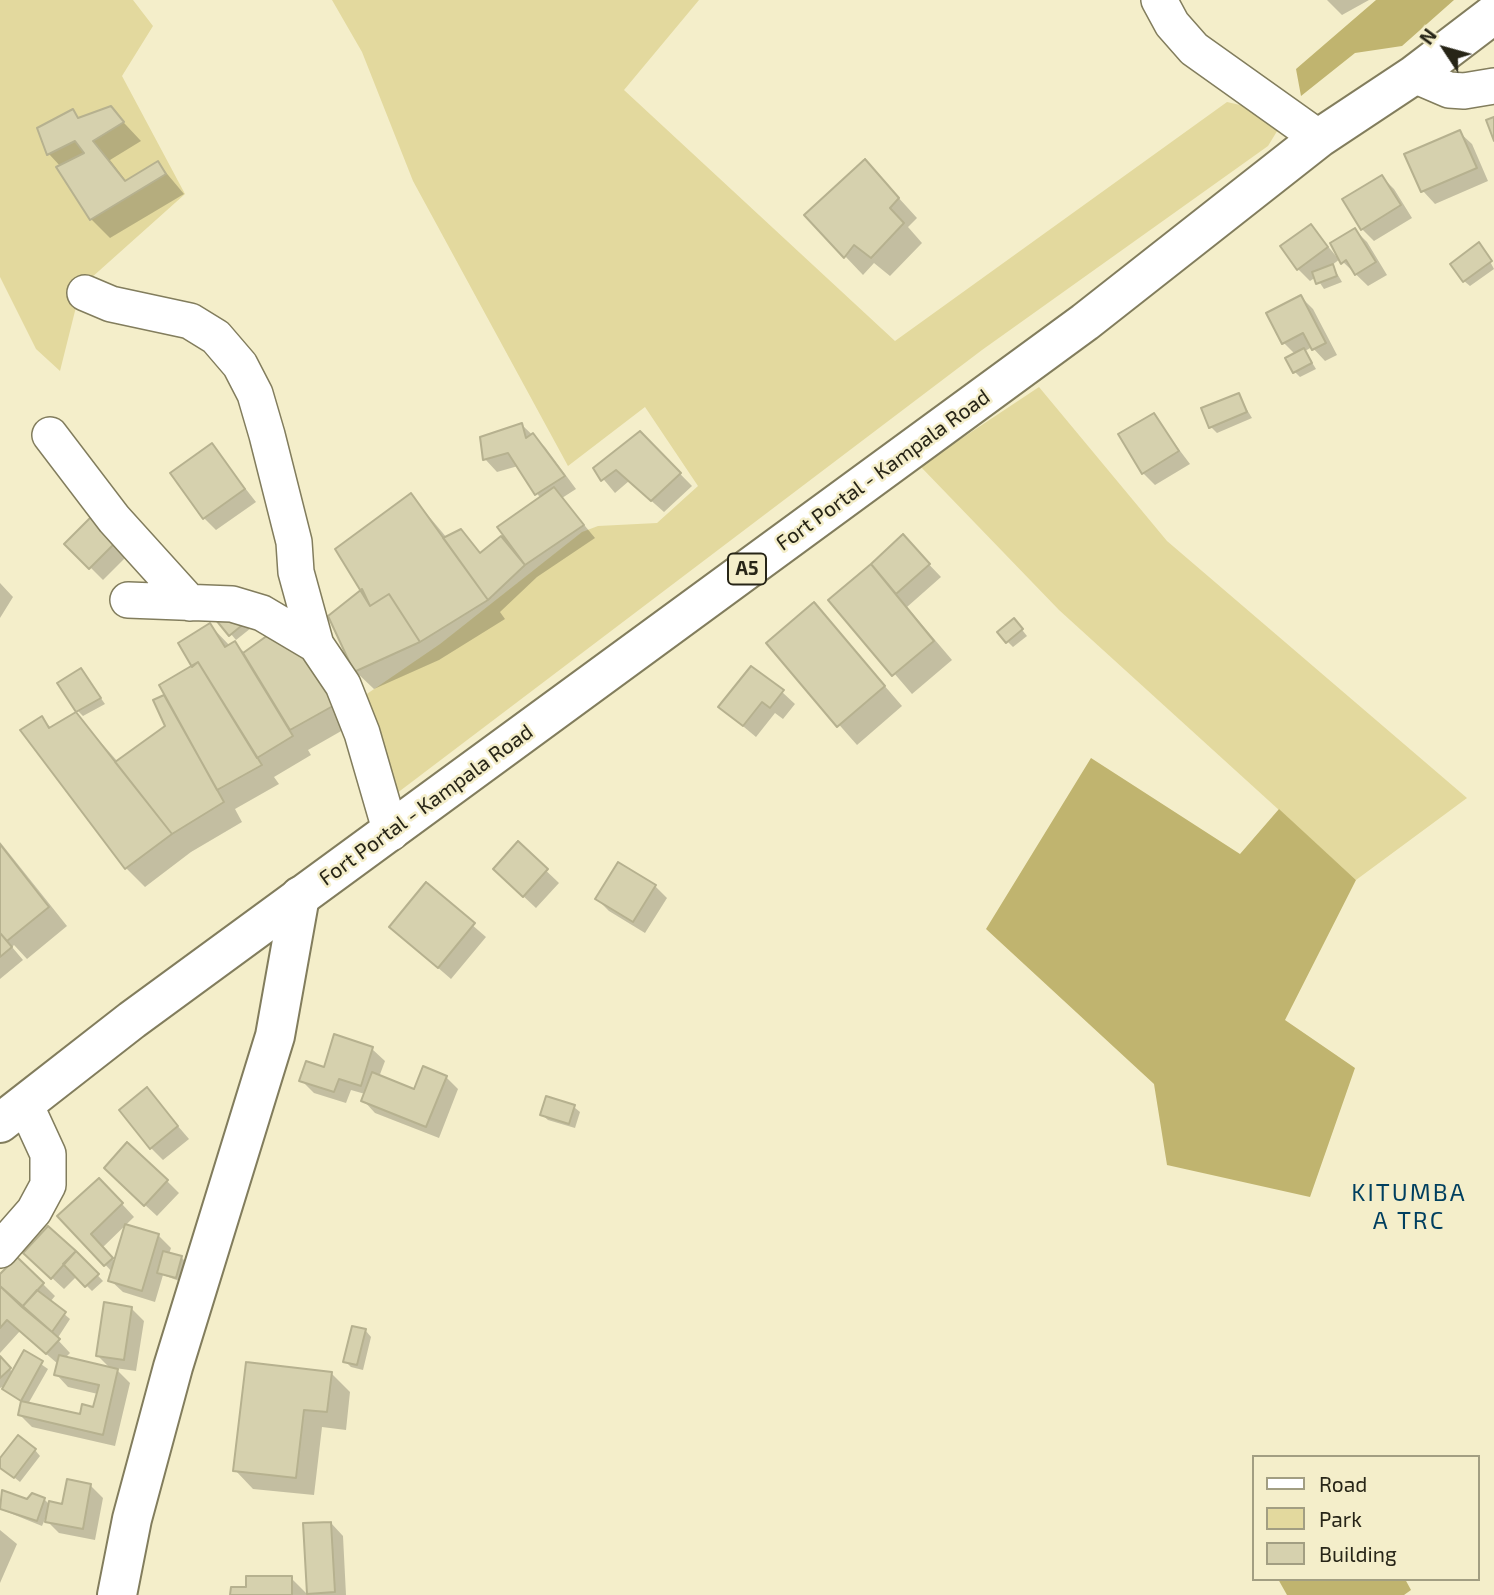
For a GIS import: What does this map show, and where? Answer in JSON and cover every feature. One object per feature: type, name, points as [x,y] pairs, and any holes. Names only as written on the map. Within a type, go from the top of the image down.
[{"type":"main road","name":"Fort Portal - Kampala Road","points":[[13,1114],[132,1020],[300,896],[391,834],[1085,322],[1319,138],[1414,75],[1494,14]]},
{"type":"main road","points":[[117,1595],[132,1519],[173,1367],[275,1036],[300,896]]},
{"type":"street","points":[[1159,0],[1172,24],[1194,49],[1319,138]]},
{"type":"street","points":[[1414,75],[1450,90],[1464,91],[1494,86]]},
{"type":"street","points":[[85,293],[118,306],[190,321],[216,337],[240,365],[255,394],[267,435],[294,542],[296,572],[316,645],[348,697],[362,733],[391,834]]},
{"type":"street","points":[[50,435],[114,519],[190,604]]},
{"type":"street","points":[[128,600],[232,604],[262,612],[316,645]]},
{"type":"street","points":[[0,1250],[34,1211],[48,1185],[48,1154],[13,1114]]},
{"type":"green space","points":[[0,0],[133,0],[153,26],[122,76],[185,194],[81,287],[60,371],[36,349],[0,277]]},
{"type":"green space","points":[[332,0],[699,0],[624,90],[895,341],[1227,102],[1275,113],[1279,128],[1268,146],[982,350],[384,803],[358,700],[440,644],[582,532],[598,526],[657,523],[698,486],[645,407],[568,466],[413,181],[362,52]]},
{"type":"green space","points":[[1039,387],[1167,541],[1467,798],[1356,880],[1059,610],[920,466]]},
{"type":"shaded area","points":[[1376,0],[1454,0],[1402,46],[1355,53],[1301,96],[1296,69]]},
{"type":"shaded area","points":[[1091,758],[1240,854],[1279,809],[1356,880],[1285,1020],[1355,1068],[1310,1197],[1167,1165],[1154,1084],[986,929]]},
{"type":"shaded area","points":[[1279,1581],[1406,1581],[1411,1590],[1404,1595],[1287,1595]]},
{"type":"building","points":[[111,106],[124,122],[93,141],[125,181],[158,161],[166,174],[90,220],[56,167],[84,153],[75,141],[47,155],[37,128],[73,109],[78,118]]},
{"type":"building","points":[[1494,117],[1494,141],[1486,120]]},
{"type":"building","points":[[1460,130],[1477,168],[1421,192],[1404,154]]},
{"type":"building","points":[[865,159],[899,198],[890,208],[904,223],[871,258],[854,245],[844,258],[804,215]]},
{"type":"building","points":[[1382,175],[1401,205],[1361,230],[1342,199]]},
{"type":"building","points":[[1311,224],[1328,247],[1297,270],[1280,246]]},
{"type":"building","points":[[1355,228],[1376,262],[1355,275],[1346,260],[1341,264],[1330,243]]},
{"type":"building","points":[[1479,242],[1492,261],[1463,282],[1450,264]]},
{"type":"building","points":[[1333,264],[1337,276],[1316,284],[1312,272]]},
{"type":"building","points":[[1301,295],[1326,343],[1312,350],[1303,333],[1282,344],[1266,313]]},
{"type":"building","points":[[1304,348],[1312,363],[1293,373],[1285,358]]},
{"type":"building","points":[[1239,393],[1247,412],[1209,428],[1201,408]]},
{"type":"building","points":[[1154,413],[1179,451],[1142,474],[1118,434]]},
{"type":"building","points":[[522,423],[526,438],[533,433],[565,476],[535,495],[508,453],[483,460],[480,437]]},
{"type":"building","points":[[640,431],[681,473],[651,501],[616,470],[601,481],[593,468]]},
{"type":"building","points":[[212,443],[245,489],[203,519],[170,473]]},
{"type":"building","points":[[554,487],[584,525],[525,565],[497,527]]},
{"type":"building","points":[[411,493],[488,600],[420,642],[389,594],[370,606],[335,549]]},
{"type":"building","points":[[96,512],[121,537],[89,569],[64,544]]},
{"type":"building","points":[[461,529],[480,553],[501,536],[525,565],[488,600],[443,538]]},
{"type":"building","points":[[903,534],[930,564],[896,594],[871,564]]},
{"type":"building","points":[[871,564],[934,641],[892,676],[828,600]]},
{"type":"building","points":[[362,589],[370,606],[389,594],[420,642],[354,672],[328,616]]},
{"type":"building","points":[[814,602],[885,686],[837,727],[766,643]]},
{"type":"building","points":[[1014,618],[1023,629],[1006,643],[997,632]]},
{"type":"building","points":[[216,620],[246,622],[229,636]]},
{"type":"building","points":[[210,623],[225,647],[235,641],[293,736],[257,758],[198,662],[192,667],[178,643]]},
{"type":"building","points":[[282,625],[340,702],[290,730],[243,653]]},
{"type":"building","points":[[198,662],[262,765],[217,790],[159,685]]},
{"type":"building","points":[[751,666],[784,690],[770,708],[762,702],[743,726],[718,707]]},
{"type":"building","points":[[81,668],[101,698],[76,712],[57,683]]},
{"type":"building","points":[[164,695],[224,802],[172,834],[115,762],[165,726],[153,700]]},
{"type":"building","points":[[76,712],[172,834],[125,869],[20,730],[42,716],[49,728]]},
{"type":"building","points":[[518,841],[548,869],[523,897],[493,869]]},
{"type":"building","points":[[0,844],[49,907],[7,941],[0,933]]},
{"type":"building","points":[[618,862],[656,885],[633,922],[595,899]]},
{"type":"building","points":[[426,882],[475,923],[438,968],[389,927]]},
{"type":"building","points":[[0,933],[12,947],[0,957]]},
{"type":"building","points":[[334,1034],[373,1047],[361,1086],[339,1079],[334,1092],[299,1081],[306,1061],[324,1067]]},
{"type":"building","points":[[423,1066],[447,1076],[426,1127],[361,1101],[372,1072],[414,1089]]},
{"type":"building","points":[[147,1087],[178,1126],[150,1149],[119,1110]]},
{"type":"building","points":[[546,1096],[575,1105],[569,1124],[540,1115]]},
{"type":"building","points":[[127,1142],[168,1180],[144,1206],[104,1168]]},
{"type":"building","points":[[99,1178],[123,1203],[91,1234],[113,1258],[104,1266],[57,1216]]},
{"type":"building","points":[[125,1224],[159,1234],[142,1291],[108,1281]]},
{"type":"building","points":[[48,1226],[76,1251],[51,1279],[23,1253]]},
{"type":"building","points":[[76,1251],[99,1274],[85,1287],[63,1264]]},
{"type":"building","points":[[163,1251],[182,1256],[176,1278],[157,1273]]},
{"type":"building","points":[[17,1257],[44,1283],[22,1307],[0,1286],[0,1274]]},
{"type":"building","points":[[0,1286],[60,1339],[46,1354],[7,1320],[0,1328]]},
{"type":"building","points":[[37,1290],[66,1312],[52,1332],[22,1307]]},
{"type":"building","points":[[104,1302],[132,1307],[124,1360],[96,1356]]},
{"type":"building","points":[[352,1326],[366,1329],[357,1365],[343,1362]]},
{"type":"building","points":[[24,1350],[43,1361],[21,1401],[2,1389]]},
{"type":"building","points":[[59,1355],[118,1369],[103,1435],[18,1415],[21,1401],[80,1414],[82,1404],[93,1407],[99,1385],[54,1375]]},
{"type":"building","points":[[0,1356],[11,1368],[0,1378]]},
{"type":"building","points":[[246,1362],[332,1372],[327,1412],[304,1410],[296,1478],[233,1471]]},
{"type":"building","points":[[18,1435],[36,1449],[14,1478],[0,1468],[0,1458]]},
{"type":"building","points":[[67,1479],[91,1484],[83,1529],[45,1522],[49,1501],[62,1504]]},
{"type":"building","points":[[2,1490],[27,1499],[32,1493],[45,1498],[37,1521],[0,1509]]},
{"type":"building","points":[[331,1522],[335,1592],[307,1594],[303,1523]]},
{"type":"building","points":[[246,1576],[292,1576],[292,1595],[230,1595],[231,1587],[246,1587]]},
{"type":"district","name":"KITUMBA A TRC","points":[[1409,1207]]}]
